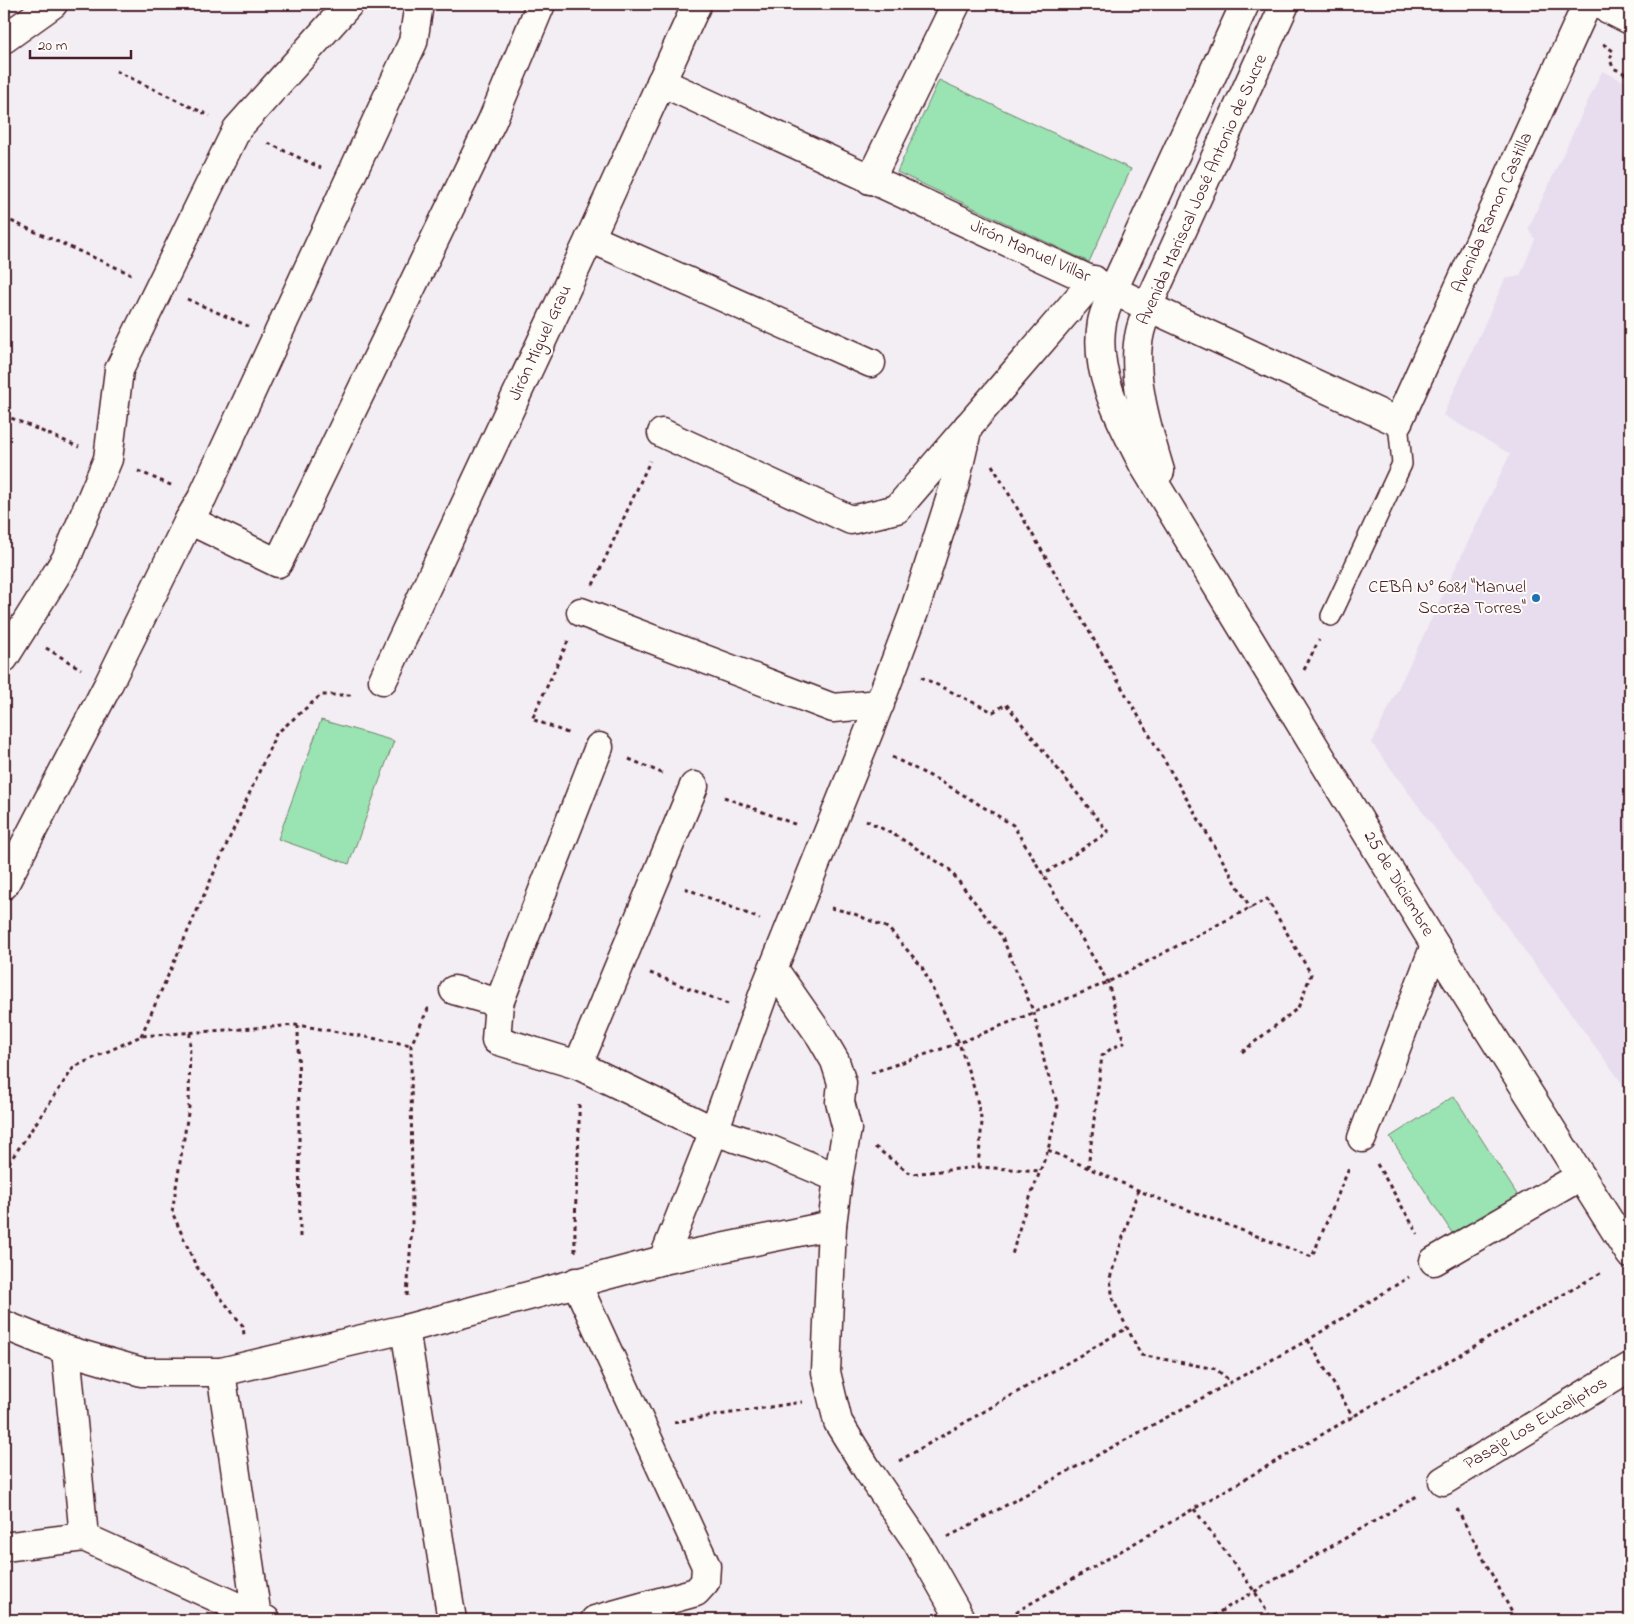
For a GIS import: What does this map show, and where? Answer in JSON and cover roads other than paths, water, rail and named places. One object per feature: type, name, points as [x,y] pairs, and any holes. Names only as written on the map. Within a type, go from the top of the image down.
[{"type":"street","points":[[4,39],[53,4]]},
{"type":"street","points":[[4,658],[66,559],[108,459],[119,370],[237,128],[349,4]]},
{"type":"street","points":[[4,885],[108,685],[206,489],[413,42],[419,4]]},
{"type":"street","points":[[189,520],[278,562],[492,121],[541,4]]},
{"type":"street","name":"Jirón Miguel Grau","points":[[383,680],[590,238],[697,4]]},
{"type":"street","points":[[870,180],[956,4]]},
{"type":"street","points":[[662,433],[851,520],[897,509],[968,426],[1103,285],[1245,4]]},
{"type":"street","name":"Avenida Mariscal José Antonio de Sucre","points":[[1172,511],[1143,409],[1138,370],[1140,333],[1148,306],[1285,4]]},
{"type":"street","points":[[1598,4],[1630,20]]},
{"type":"street","name":"Avenida Ramon Castilla","points":[[1398,422],[1582,14]]},
{"type":"street","name":"Jirón Manuel Villar","points":[[662,82],[870,180],[1103,285],[1398,422]]},
{"type":"street","points":[[590,238],[871,363]]},
{"type":"street","points":[[1103,285],[1100,351],[1108,389],[1122,423],[1143,464],[1172,511]]},
{"type":"street","points":[[663,1260],[714,1131],[773,968],[880,704],[914,612],[954,487],[968,426]]},
{"type":"street","name":"25 de Diciembre","points":[[1172,511],[1435,945],[1630,1254]]},
{"type":"street","points":[[581,612],[833,708],[880,704]]},
{"type":"street","points":[[599,747],[499,1003],[496,1040],[578,1064],[714,1131],[771,1150],[838,1178]]},
{"type":"street","points":[[578,1064],[694,786]]},
{"type":"street","points":[[1362,1138],[1435,945]]},
{"type":"street","points":[[773,968],[835,1061],[842,1083],[840,1102],[848,1129],[838,1178],[832,1225],[826,1372],[838,1422],[922,1551],[961,1620]]},
{"type":"street","points":[[454,990],[499,1003]]},
{"type":"street","points":[[1434,1262],[1581,1176]]},
{"type":"street","points":[[4,1325],[66,1350],[142,1372],[221,1372],[405,1329],[663,1260],[832,1225]]},
{"type":"street","points":[[576,1282],[706,1566],[705,1582],[696,1592],[595,1620]]},
{"type":"street","points":[[405,1329],[452,1620]]},
{"type":"street","points":[[66,1350],[84,1537]]},
{"type":"street","name":"Pasaje Los Eucaliptos","points":[[1443,1481],[1630,1367]]},
{"type":"street","points":[[221,1372],[262,1619]]},
{"type":"street","points":[[4,1547],[84,1537],[262,1619]]},
{"type":"lane","points":[[1331,616],[1402,464],[1398,422]]},
{"type":"place","name":"CEBA N° 6081 \"Manuel Scorza Torres\"","points":[[1536,598]]}]
